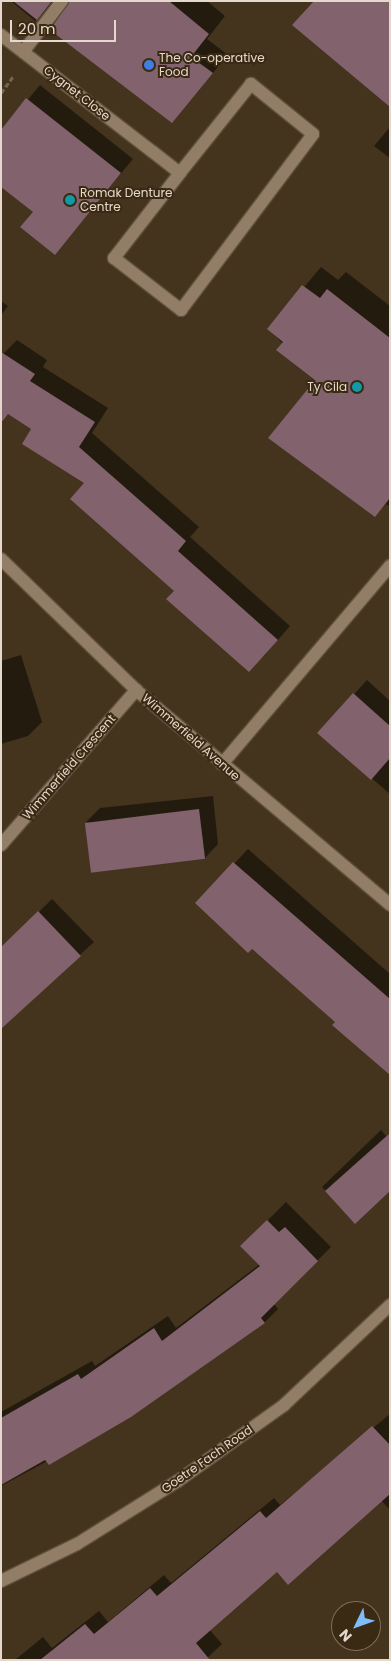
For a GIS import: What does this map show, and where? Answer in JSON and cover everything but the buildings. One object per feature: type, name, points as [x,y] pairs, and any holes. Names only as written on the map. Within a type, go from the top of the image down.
[{"type":"street","points":[[23,52],[62,1]]},
{"type":"street","name":"Cygnet Close","points":[[1,35],[180,172]]},
{"type":"street","points":[[251,84],[313,134],[181,310],[114,258],[180,172],[251,84]]},
{"type":"street","name":"Wimmerfield Avenue","points":[[1,559],[136,690],[390,904]]},
{"type":"street","points":[[222,764],[390,566]]},
{"type":"street","name":"Wimmerfield Crescent","points":[[1,845],[136,690]]},
{"type":"street","name":"Goetre Fach Road","points":[[1,1581],[77,1544],[284,1405],[390,1306]]},
{"type":"place","name":"The Co-operative Food","points":[[149,65]]},
{"type":"place","name":"Romak Denture Centre","points":[[70,200]]},
{"type":"place","name":"Ty Cila","points":[[357,387]]}]
